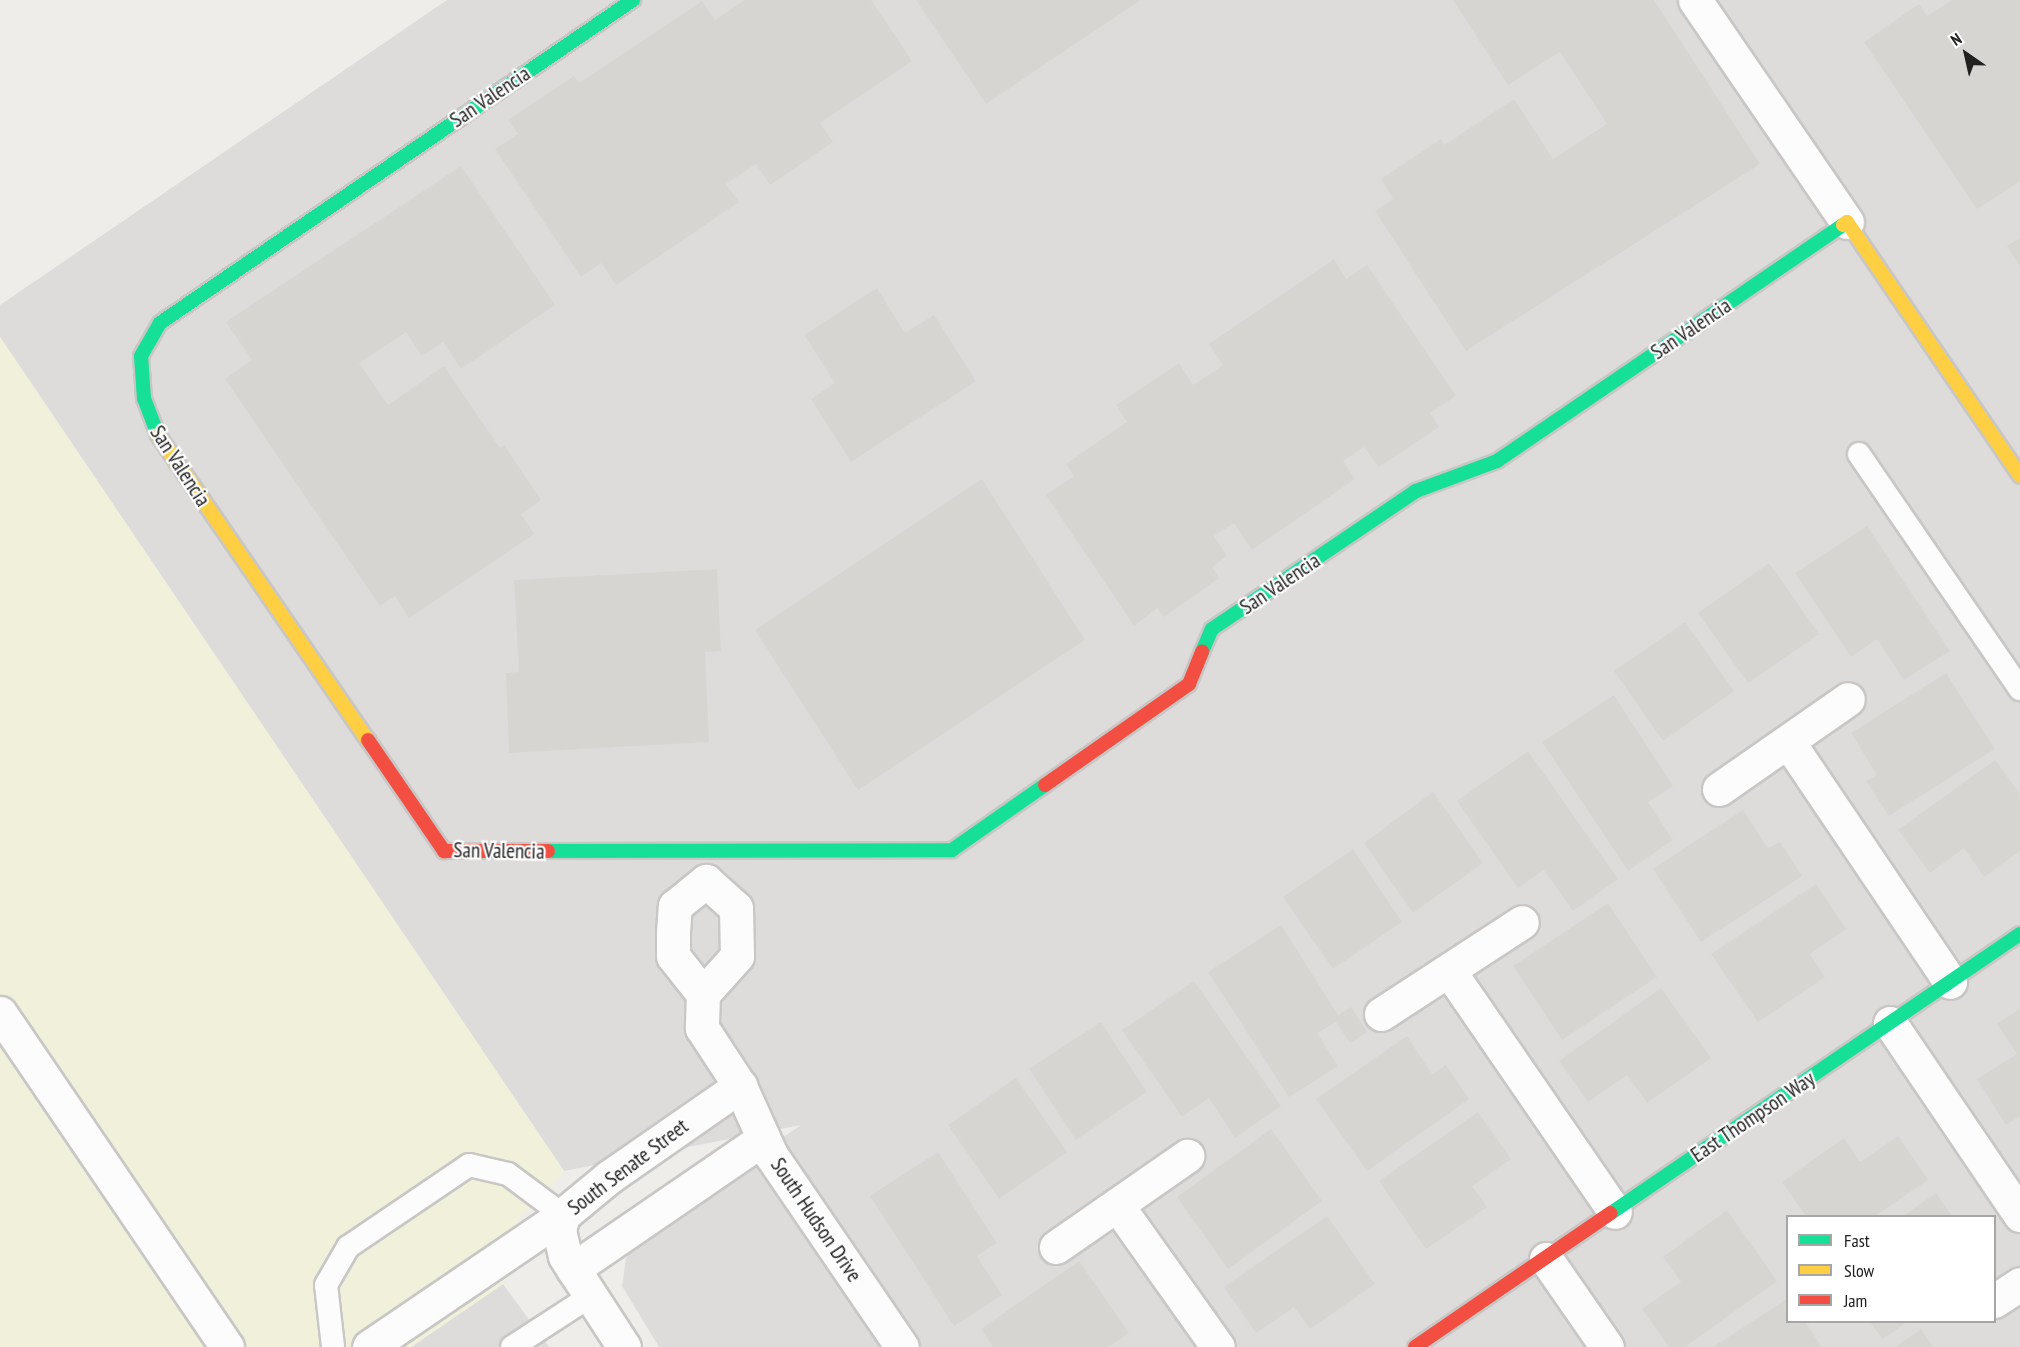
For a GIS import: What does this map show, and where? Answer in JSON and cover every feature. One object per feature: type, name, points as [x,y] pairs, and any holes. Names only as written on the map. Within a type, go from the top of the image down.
[{"type":"street","name":"San Valencia","points":[[633,0],[160,323],[141,356],[144,399],[152,427],[444,852],[707,866],[952,850],[1189,684],[1212,629],[1416,491],[1497,461],[1847,222]]},
{"type":"street","points":[[1695,0],[2020,476]]},
{"type":"street","points":[[1719,789],[1789,743],[1848,699]]},
{"type":"street","points":[[1789,743],[1950,982]]},
{"type":"street","points":[[704,994],[673,956],[673,932],[675,906],[707,866],[736,908],[737,956],[704,994],[702,1028],[740,1086]]},
{"type":"street","points":[[1382,1014],[1450,972],[1522,922]]},
{"type":"street","name":"East Thompson Way","points":[[1414,1347],[2020,934]]},
{"type":"street","points":[[1450,972],[1615,1212]]},
{"type":"street","points":[[0,1013],[227,1347]]},
{"type":"street","points":[[1890,1023],[2020,1215]]},
{"type":"street","name":"South Hudson Drive","points":[[740,1086],[764,1138],[902,1347]]},
{"type":"street","name":"South Senate Street","points":[[624,1347],[581,1283],[561,1242],[563,1215],[609,1177],[740,1086]]},
{"type":"street","points":[[581,1283],[764,1138]]},
{"type":"street","points":[[1056,1247],[1187,1156]]},
{"type":"street","points":[[1118,1205],[1218,1347]]},
{"type":"street","points":[[369,1347],[563,1215]]},
{"type":"street","points":[[1546,1259],[1606,1347]]},
{"type":"street","points":[[1996,1300],[2020,1284]]},
{"type":"lane","points":[[1859,454],[2020,689]]},
{"type":"lane","points":[[333,1347],[326,1285],[348,1247],[469,1166],[508,1174],[563,1215]]},
{"type":"lane","points":[[513,1347],[581,1283]]},
{"type":"shaded area","points":[[447,0],[2020,0],[2020,1347],[659,1347],[622,1286],[626,1259],[641,1235],[801,1125],[564,1171],[0,337],[0,305]]},
{"type":"shaded area","points":[[503,1284],[549,1347],[411,1347]]},
{"type":"green space","points":[[0,337],[564,1171],[520,1218],[503,1284],[411,1347],[0,1347]]},
{"type":"building","points":[[745,0],[871,0],[912,61],[820,123],[833,142],[770,185],[756,164],[726,184],[739,202],[616,285],[601,263],[581,277],[495,149],[518,134],[508,120],[574,76],[579,83],[702,1],[715,20]]},
{"type":"building","points":[[916,0],[1141,0],[986,104]]},
{"type":"building","points":[[1453,0],[1654,0],[1760,164],[1466,351],[1375,211],[1393,199],[1381,179],[1441,139],[1444,145],[1514,99],[1553,159],[1607,124],[1560,52],[1508,85]]},
{"type":"building","points":[[1952,0],[2020,0],[2020,181],[1977,209],[1864,42],[1919,4],[1927,16]]},
{"type":"building","points":[[461,166],[555,305],[461,369],[443,342],[422,356],[406,332],[359,363],[388,405],[444,366],[500,448],[504,445],[541,500],[521,514],[534,534],[409,618],[395,596],[380,606],[225,379],[252,360],[226,322]]},
{"type":"building","points":[[2020,238],[2020,266],[2007,246]]},
{"type":"building","points":[[1334,259],[1346,279],[1367,265],[1456,396],[1430,413],[1439,427],[1379,467],[1364,447],[1343,461],[1355,479],[1252,550],[1234,523],[1214,536],[1227,556],[1212,567],[1219,578],[1164,617],[1157,608],[1134,626],[1046,495],[1074,476],[1066,464],[1127,422],[1116,405],[1179,363],[1193,385],[1223,365],[1209,344]]},
{"type":"building","points":[[877,288],[905,333],[934,315],[976,381],[851,462],[811,399],[835,383],[804,335]]},
{"type":"building","points":[[982,479],[1085,640],[858,790],[755,630]]},
{"type":"building","points":[[1867,526],[1950,651],[1904,680],[1877,639],[1851,657],[1795,573]]},
{"type":"building","points":[[1769,563],[1819,634],[1748,683],[1698,613]]},
{"type":"building","points":[[717,569],[721,651],[705,652],[709,742],[509,753],[506,673],[519,672],[514,580]]},
{"type":"building","points":[[1685,622],[1734,691],[1663,741],[1614,671]]},
{"type":"building","points":[[1946,673],[1995,749],[1889,816],[1866,781],[1877,775],[1851,733]]},
{"type":"building","points":[[1614,695],[1673,786],[1648,802],[1673,840],[1628,871],[1542,742]]},
{"type":"building","points":[[1528,751],[1618,879],[1573,911],[1544,870],[1518,888],[1457,801]]},
{"type":"building","points":[[1995,760],[2020,794],[2020,851],[1984,877],[1964,848],[1930,873],[1898,830]]},
{"type":"building","points":[[1433,792],[1483,863],[1413,913],[1364,843]]},
{"type":"building","points":[[1743,810],[1768,848],[1780,842],[1802,876],[1701,942],[1653,869]]},
{"type":"building","points":[[1353,849],[1402,922],[1333,969],[1283,897]]},
{"type":"building","points":[[1816,884],[1846,929],[1810,954],[1825,977],[1758,1022],[1711,954]]},
{"type":"building","points":[[1608,903],[1657,977],[1562,1040],[1513,966]]},
{"type":"building","points":[[1281,925],[1338,1015],[1351,1007],[1367,1032],[1350,1043],[1336,1022],[1317,1033],[1338,1066],[1289,1097],[1208,972]]},
{"type":"building","points":[[1194,981],[1281,1106],[1235,1138],[1209,1098],[1182,1117],[1122,1030]]},
{"type":"building","points":[[1661,988],[1711,1058],[1647,1103],[1627,1075],[1588,1102],[1559,1061]]},
{"type":"building","points":[[2020,1009],[2020,1116],[2006,1125],[1977,1079],[2017,1054],[1997,1024]]},
{"type":"building","points":[[1101,1022],[1147,1092],[1076,1140],[1029,1069]]},
{"type":"building","points":[[1407,1036],[1432,1074],[1446,1065],[1469,1099],[1367,1171],[1316,1099]]},
{"type":"building","points":[[1016,1078],[1067,1152],[999,1199],[948,1125]]},
{"type":"building","points":[[1478,1112],[1511,1159],[1472,1186],[1487,1207],[1426,1249],[1379,1181]]},
{"type":"building","points":[[1271,1129],[1322,1201],[1228,1269],[1177,1197]]},
{"type":"building","points":[[1898,1136],[1928,1180],[1876,1215],[1805,1215],[1782,1182],[1844,1138],[1860,1162]]},
{"type":"building","points":[[938,1152],[997,1243],[977,1256],[1002,1295],[954,1326],[870,1196]]},
{"type":"building","points":[[1936,1193],[1951,1215],[1904,1215]]},
{"type":"building","points":[[1727,1210],[1777,1281],[1685,1347],[1669,1347],[1642,1309],[1681,1282],[1663,1257]]},
{"type":"building","points":[[1327,1216],[1375,1284],[1310,1329],[1294,1307],[1256,1333],[1224,1287]]},
{"type":"building","points":[[1079,1261],[1129,1333],[1109,1347],[993,1347],[981,1329]]},
{"type":"building","points":[[1786,1299],[1786,1323],[1806,1323],[1822,1347],[1713,1347]]},
{"type":"building","points":[[1871,1323],[1906,1323],[1883,1339]]},
{"type":"building","points":[[1921,1329],[1933,1347],[1895,1347]]},
{"type":"traffic: fast","points":[[158,435],[144,399],[141,356],[160,323],[633,0]]},
{"type":"traffic: fast","points":[[1202,652],[1212,629],[1416,491],[1497,461],[1843,225]]},
{"type":"traffic: fast","points":[[548,851],[952,850],[1045,785]]},
{"type":"traffic: fast","points":[[1611,1213],[2020,934]]},
{"type":"traffic: slow","points":[[1843,225],[1847,222],[2020,476]]},
{"type":"traffic: slow","points":[[158,435],[368,740]]},
{"type":"traffic: jam","points":[[1045,785],[1189,684],[1202,652]]},
{"type":"traffic: jam","points":[[368,740],[444,851],[548,851]]},
{"type":"traffic: jam","points":[[1415,1347],[1611,1213]]}]
